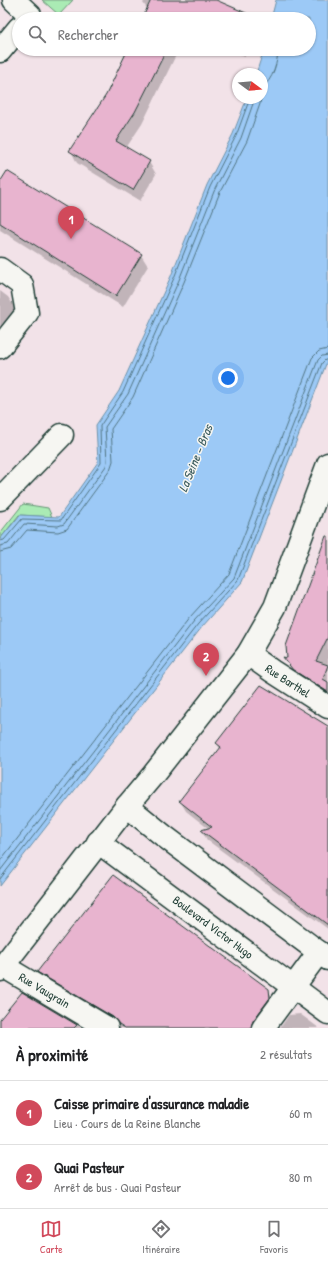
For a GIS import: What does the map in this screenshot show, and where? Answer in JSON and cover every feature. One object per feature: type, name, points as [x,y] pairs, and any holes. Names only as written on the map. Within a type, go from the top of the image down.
[{"type":"street","points":[[14,0],[27,12]]},
{"type":"street","points":[[0,51],[12,36]]},
{"type":"street","points":[[0,270],[22,285],[27,313],[0,347]]},
{"type":"street","points":[[0,499],[62,435]]},
{"type":"street","points":[[2,968],[126,806],[154,775],[248,654],[275,607],[328,464]]},
{"type":"street","name":"Rue Barthel","points":[[248,654],[328,707]]},
{"type":"street","points":[[126,806],[324,955],[294,987],[263,1028]]},
{"type":"street","name":"Boulevard Victor Hugo","points":[[98,842],[328,1012]]},
{"type":"street","name":"Rue Vaugrain","points":[[2,968],[93,1025]]},
{"type":"green space","points":[[42,0],[73,0],[62,12],[56,12]]},
{"type":"green space","points":[[23,504],[48,508],[52,517],[19,515],[0,539],[0,533]]},
{"type":"water","name":"La Seine - Bras","points":[[276,0],[328,0],[328,359],[242,582],[202,627],[0,886],[0,539],[20,515],[59,517],[98,462],[96,425],[119,391],[171,276],[207,185],[233,134],[245,104],[268,104],[268,68],[258,68],[262,56],[316,56],[316,12],[273,12]]},
{"type":"building","points":[[151,0],[216,0],[244,12],[145,12]]},
{"type":"building","points":[[125,56],[163,56],[135,112],[116,141],[150,161],[133,190],[69,151],[106,95]]},
{"type":"building","points":[[7,171],[142,254],[116,296],[0,223],[0,182]]},
{"type":"building","points":[[326,536],[328,536],[328,637],[316,661],[328,665],[323,679],[328,682],[328,692],[293,670],[283,657],[287,658],[286,646]]},
{"type":"building","points":[[261,685],[328,726],[328,925],[201,830],[212,827],[179,801],[221,747],[216,743]]},
{"type":"building","points":[[113,875],[269,989],[270,998],[253,1021],[251,1028],[125,1028],[113,1017],[37,972]]},
{"type":"building","points":[[22,992],[77,1025],[74,1028],[0,1028],[0,1019]]},
{"type":"place","name":"Caisse primaire d'assurance maladie","points":[[71,239]]},
{"type":"place","name":"Quai Pasteur","points":[[206,676]]}]
